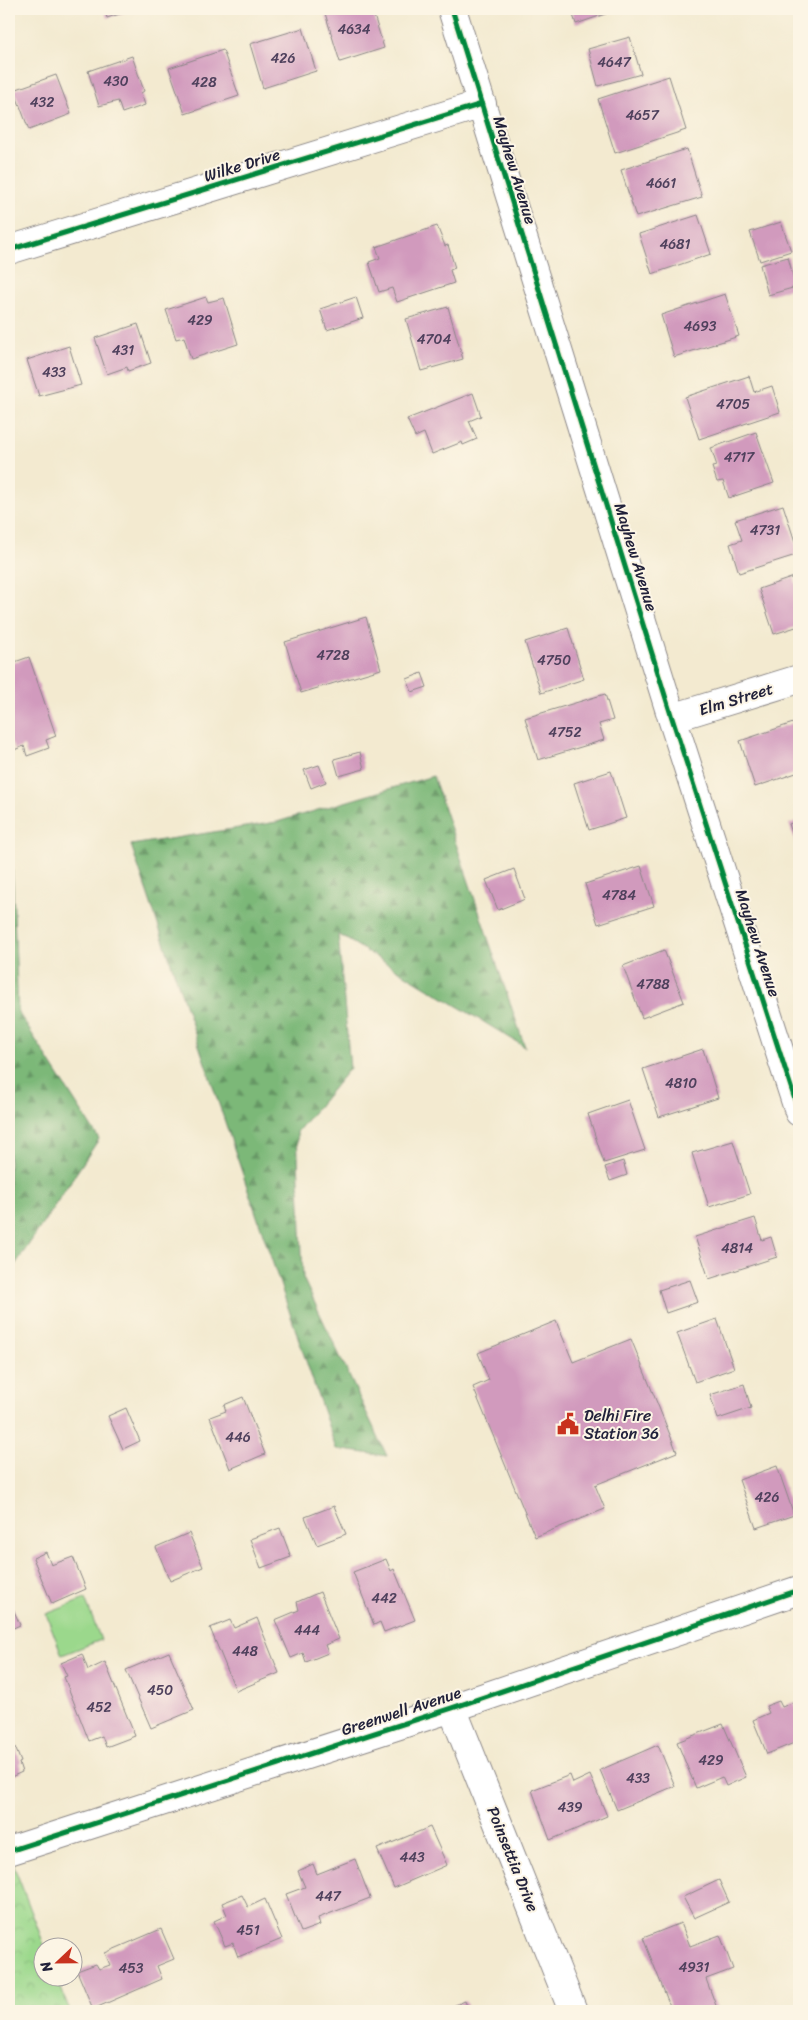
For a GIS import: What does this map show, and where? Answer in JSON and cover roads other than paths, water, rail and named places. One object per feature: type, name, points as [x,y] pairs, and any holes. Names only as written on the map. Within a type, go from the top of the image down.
[{"type":"street","name":"Mayhew Avenue","points":[[452,9],[672,718],[799,1112]]},
{"type":"street","name":"Wilke Drive","points":[[9,250],[482,104]]},
{"type":"street","name":"Elm Street","points":[[672,718],[799,679]]},
{"type":"street","name":"Greenwell Avenue","points":[[9,1851],[452,1708],[799,1590]]},
{"type":"street","name":"Poinsettia Drive","points":[[452,1708],[573,2011]]},
{"type":"place","name":"Delhi Fire Station 36","points":[[568,1424]]}]
